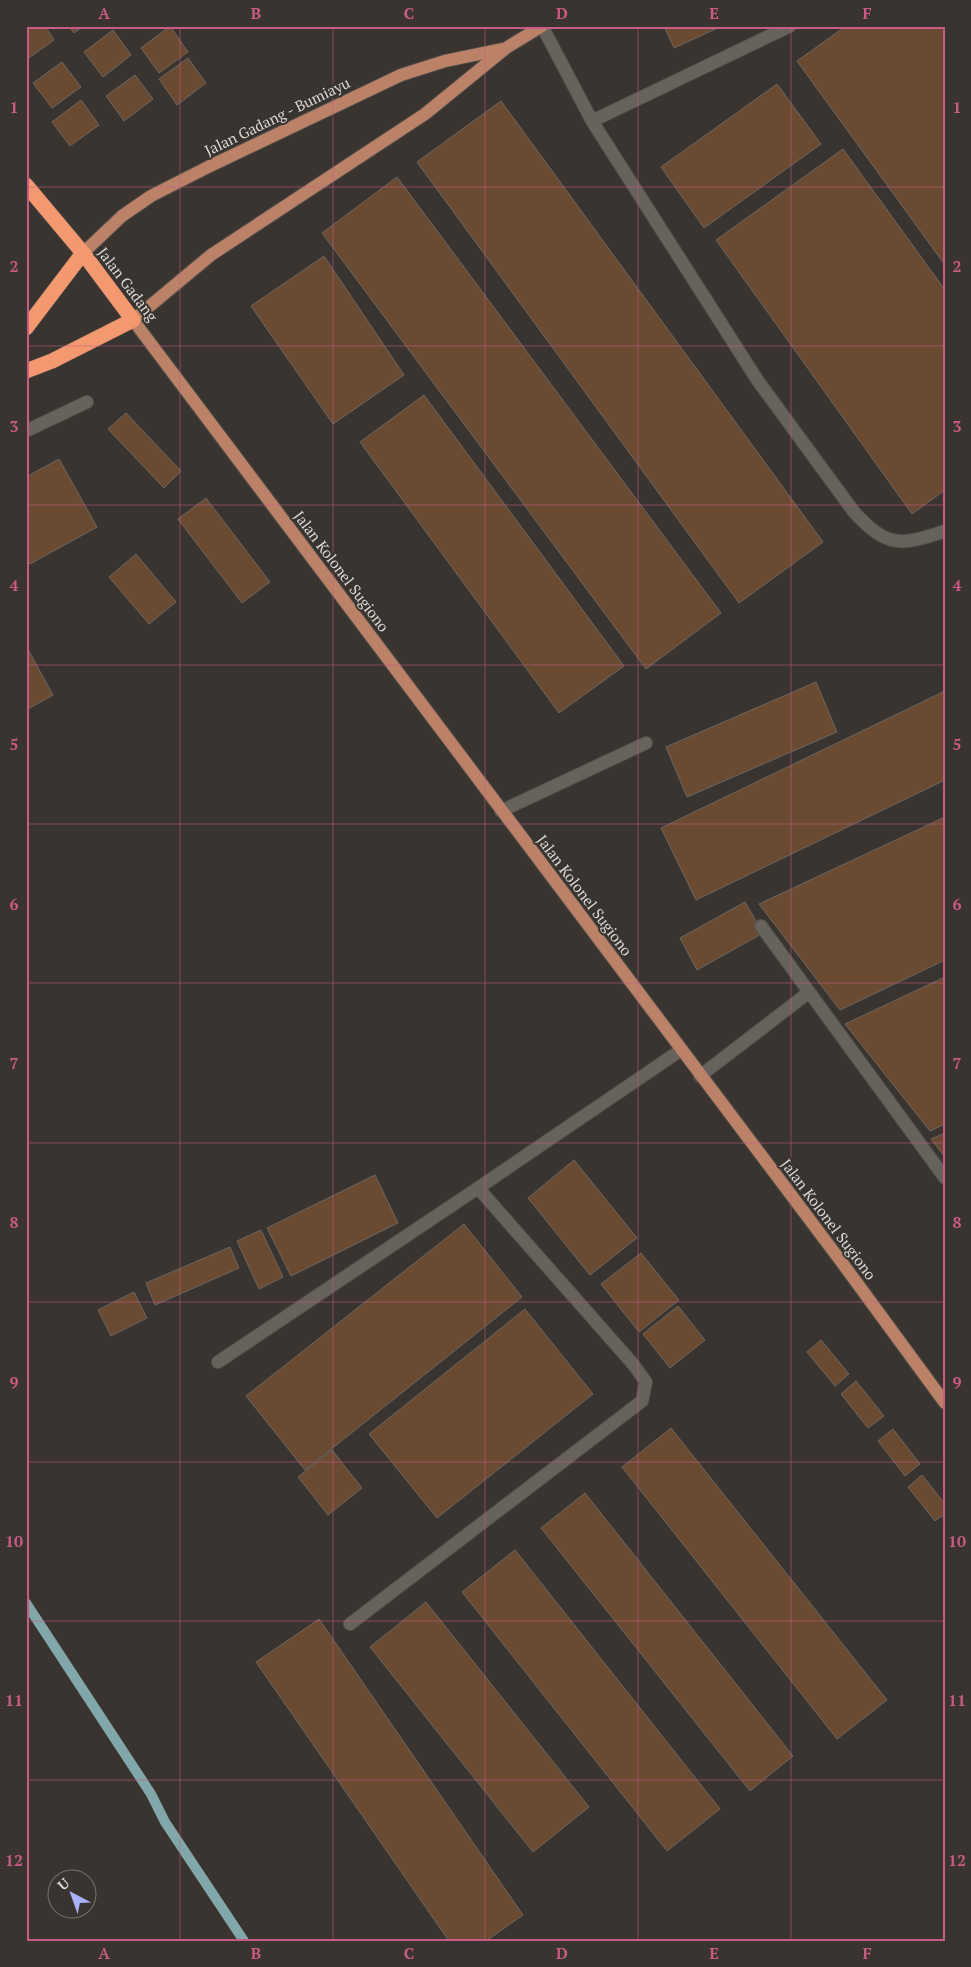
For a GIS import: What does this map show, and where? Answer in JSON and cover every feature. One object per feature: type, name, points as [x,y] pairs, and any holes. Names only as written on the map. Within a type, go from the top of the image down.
[{"type":"highway","name":"Jalan Gadang","points":[[29,189],[83,253],[133,320]]},
{"type":"highway","points":[[26,328],[83,253]]},
{"type":"highway","points":[[26,371],[52,361],[133,320]]},
{"type":"main road","name":"Jalan Gadang - Bumiayu","points":[[133,320],[211,255],[425,114],[506,48],[542,26]]},
{"type":"main road","name":"Jalan Gadang - Bumiayu","points":[[83,253],[122,216],[151,196],[208,167],[401,75],[445,61],[506,48]]},
{"type":"main road","name":"Jalan Gadang","points":[[133,320],[198,407]]},
{"type":"main road","name":"Jalan Kolonel Sugiono","points":[[198,407],[843,1264],[945,1403]]},
{"type":"lane","points":[[542,26],[592,121],[758,381],[854,512],[869,529],[894,542],[915,541],[945,531]]},
{"type":"lane","points":[[592,121],[790,26]]},
{"type":"lane","points":[[26,431],[87,402]]},
{"type":"lane","points":[[501,811],[646,743]]},
{"type":"lane","points":[[761,926],[808,993],[945,1178]]},
{"type":"lane","points":[[700,1076],[808,993]]},
{"type":"lane","points":[[218,1362],[681,1050]]},
{"type":"lane","points":[[350,1624],[642,1401],[646,1382],[633,1364],[478,1188]]},
{"type":"building","points":[[26,26],[45,26],[54,40],[26,60]]},
{"type":"building","points":[[69,26],[84,26],[74,33]]},
{"type":"building","points":[[170,26],[188,52],[159,73],[141,48]]},
{"type":"building","points":[[664,26],[722,26],[674,48]]},
{"type":"building","points":[[846,26],[945,26],[945,265],[797,61]]},
{"type":"building","points":[[113,30],[131,55],[103,77],[84,52]]},
{"type":"building","points":[[188,58],[206,83],[177,105],[159,79]]},
{"type":"building","points":[[62,62],[81,87],[52,108],[33,83]]},
{"type":"building","points":[[135,75],[153,99],[124,121],[106,96]]},
{"type":"building","points":[[777,84],[821,144],[704,228],[661,167]]},
{"type":"building","points":[[81,100],[99,125],[70,146],[52,122]]},
{"type":"building","points":[[501,101],[823,542],[739,603],[417,162]]},
{"type":"building","points":[[843,149],[945,290],[945,490],[912,514],[716,240]]},
{"type":"building","points":[[397,177],[721,613],[646,669],[322,233]]},
{"type":"building","points":[[324,256],[404,375],[333,424],[251,306]]},
{"type":"building","points":[[424,395],[624,666],[559,713],[360,442]]},
{"type":"building","points":[[126,413],[181,471],[164,488],[108,429]]},
{"type":"building","points":[[59,459],[97,527],[30,564],[26,556],[26,477]]},
{"type":"building","points":[[206,498],[270,582],[242,603],[178,519]]},
{"type":"building","points":[[136,554],[176,602],[149,624],[109,577]]},
{"type":"building","points":[[26,646],[53,695],[26,710]]},
{"type":"building","points":[[816,682],[837,732],[687,797],[666,747]]},
{"type":"building","points":[[945,691],[945,780],[696,900],[661,828]]},
{"type":"building","points":[[945,817],[945,960],[840,1010],[759,904]]},
{"type":"building","points":[[745,902],[763,933],[697,970],[680,938]]},
{"type":"building","points":[[945,977],[945,1124],[930,1131],[845,1024]]},
{"type":"building","points":[[945,1133],[945,1157],[931,1139]]},
{"type":"building","points":[[574,1160],[637,1238],[590,1275],[528,1198]]},
{"type":"building","points":[[375,1175],[398,1223],[291,1276],[267,1228]]},
{"type":"building","points":[[464,1224],[522,1297],[305,1470],[246,1396]]},
{"type":"building","points":[[261,1230],[283,1277],[259,1289],[237,1241]]},
{"type":"building","points":[[230,1247],[239,1268],[155,1305],[146,1283]]},
{"type":"building","points":[[641,1253],[679,1300],[639,1332],[601,1284]]},
{"type":"building","points":[[134,1292],[147,1318],[111,1336],[98,1310]]},
{"type":"building","points":[[678,1306],[705,1340],[670,1368],[643,1334]]},
{"type":"building","points":[[525,1309],[593,1394],[437,1518],[369,1434]]},
{"type":"building","points":[[821,1340],[849,1374],[835,1386],[807,1352]]},
{"type":"building","points":[[856,1381],[884,1416],[868,1428],[841,1394]]},
{"type":"building","points":[[671,1428],[887,1700],[837,1739],[622,1467]]},
{"type":"building","points":[[893,1429],[920,1464],[905,1476],[878,1441]]},
{"type":"building","points":[[332,1450],[362,1488],[328,1515],[298,1477]]},
{"type":"building","points":[[922,1475],[945,1504],[945,1514],[935,1521],[908,1487]]},
{"type":"building","points":[[585,1493],[793,1756],[750,1791],[541,1528]]},
{"type":"building","points":[[515,1550],[720,1809],[667,1851],[462,1592]]},
{"type":"building","points":[[426,1602],[589,1807],[533,1852],[370,1647]]},
{"type":"building","points":[[319,1619],[523,1915],[486,1941],[449,1941],[256,1662]]},
{"type":"waterway","points":[[26,1603],[151,1794],[165,1822],[244,1941]]}]
